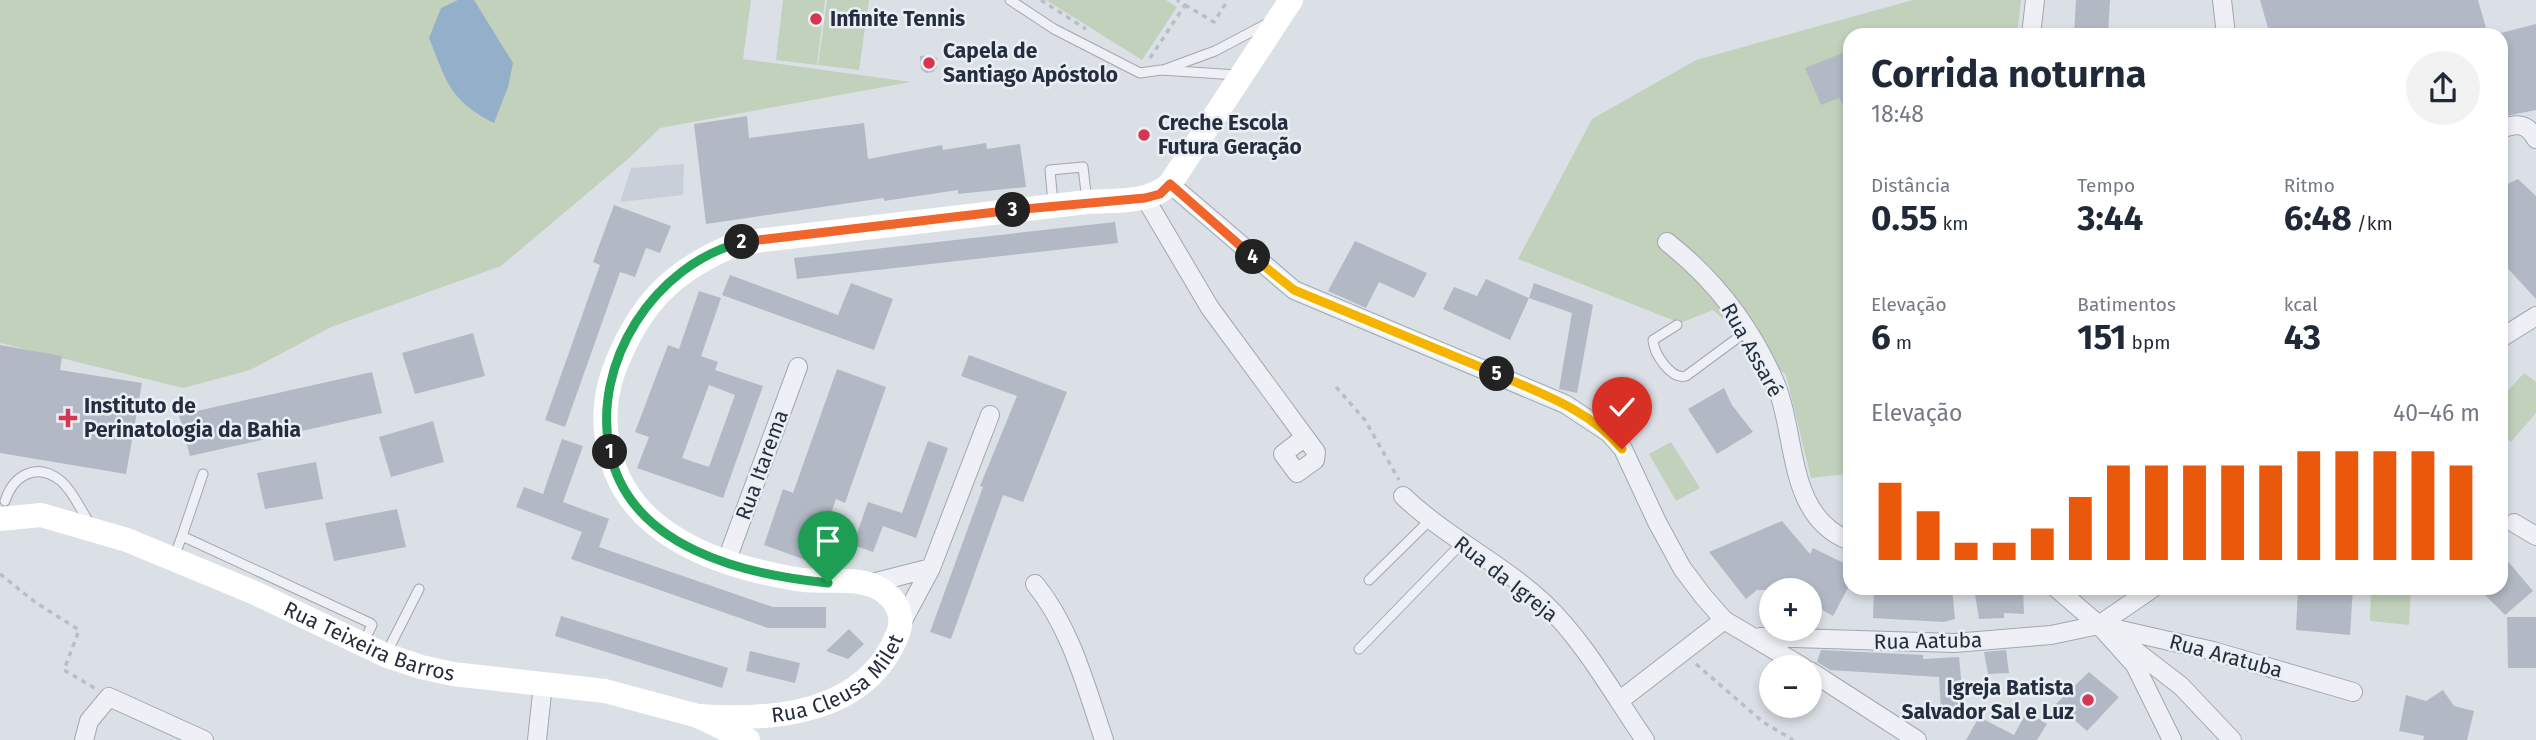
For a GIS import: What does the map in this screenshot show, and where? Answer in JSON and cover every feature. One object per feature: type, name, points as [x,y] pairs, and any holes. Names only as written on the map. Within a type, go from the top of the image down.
[{"type":"main road","points":[[901,624],[898,609],[892,599],[868,584],[799,580],[726,562],[663,532],[625,493],[612,464],[606,426],[609,385],[636,322],[656,294],[702,260],[739,243],[1087,202],[1145,198],[1160,194],[1170,184],[1286,8]]},
{"type":"main road","name":"Rua Teixeira Barros","points":[[2,507],[93,530],[178,547],[255,593],[385,655],[453,674],[605,691],[698,716],[748,740]]},
{"type":"main road","name":"Rua Cleusa Milet","points":[[698,716],[750,720],[787,716],[825,705],[851,691],[873,673],[891,649],[901,624]]},
{"type":"street","points":[[2032,28],[2035,0]]},
{"type":"street","points":[[2222,0],[2225,28]]},
{"type":"street","points":[[2508,127],[2520,124],[2531,129],[2536,139]]},
{"type":"street","points":[[1170,184],[1294,290],[1564,404],[1609,433],[1622,449],[1682,568],[1724,620],[1784,655]]},
{"type":"street","points":[[1145,198],[1210,308],[1305,437]]},
{"type":"street","name":"Rua Assaré","points":[[1667,242],[1696,265],[1747,331],[1774,379],[1787,415],[1799,481],[1807,505],[1823,525],[1843,537]]},
{"type":"street","points":[[2508,334],[2536,316]]},
{"type":"street","name":"Rua Itarema","points":[[726,562],[798,368]]},
{"type":"street","name":"Rua Cleusa Milet","points":[[901,624],[931,568],[990,415]]},
{"type":"street","name":"Rua da Igreja","points":[[1404,496],[1430,520],[1543,602],[1564,625],[1645,740]]},
{"type":"street","points":[[2514,523],[2536,536]]},
{"type":"street","points":[[868,584],[931,568]]},
{"type":"street","points":[[1035,584],[1054,607],[1063,627],[1104,740]]},
{"type":"street","points":[[2064,595],[2099,625],[2181,686],[2232,740]]},
{"type":"street","points":[[2099,625],[2143,595]]},
{"type":"street","points":[[1619,701],[1724,620]]},
{"type":"street","points":[[2099,625],[2135,665],[2172,740]]},
{"type":"street","name":"Rua Aatuba","points":[[1756,637],[1954,643],[2051,635],[2099,625]]},
{"type":"street","name":"Rua Aratuba","points":[[2099,625],[2213,650],[2353,692]]},
{"type":"street","points":[[1822,679],[1917,740]]},
{"type":"street","points":[[537,740],[542,684]]},
{"type":"street","points":[[84,740],[89,721],[110,697],[204,740]]},
{"type":"lane","points":[[1010,0],[1054,29],[1140,73],[1161,70],[1214,51],[1286,8]]},
{"type":"lane","points":[[1161,70],[1242,75]]},
{"type":"lane","points":[[1054,206],[1050,170],[1083,167],[1087,202]]},
{"type":"lane","points":[[1678,325],[1653,340],[1653,346],[1673,375],[1679,378],[1686,376],[1747,331]]},
{"type":"lane","points":[[2,507],[16,478],[25,474],[53,476],[67,487],[93,530]]},
{"type":"lane","points":[[178,547],[203,474]]},
{"type":"lane","points":[[1369,580],[1430,520]]},
{"type":"lane","points":[[1359,649],[1462,543]]},
{"type":"lane","points":[[385,655],[419,589]]},
{"type":"path","points":[[1041,0],[1087,29]]},
{"type":"path","points":[[1177,0],[1214,22],[1228,0]]},
{"type":"path","points":[[1144,65],[1185,5]]},
{"type":"path","points":[[1336,387],[1365,420],[1398,474],[1404,496]]},
{"type":"path","points":[[0,574],[35,602],[79,630],[64,670],[110,697]]},
{"type":"path","points":[[1681,653],[1763,722],[1793,740]]},
{"type":"shaded area","points":[[684,164],[683,195],[620,202],[631,168]]},
{"type":"green space","points":[[0,0],[751,0],[743,59],[911,82],[660,128],[628,159],[501,266],[331,327],[250,370],[183,388],[0,343]]},
{"type":"green space","points":[[783,0],[825,0],[817,65],[776,60]]},
{"type":"green space","points":[[827,0],[869,0],[859,70],[818,65]]},
{"type":"green space","points":[[1046,0],[1166,0],[1177,7],[1142,60]]},
{"type":"green space","points":[[1913,0],[2021,0],[2018,28],[1843,28],[1843,474],[1811,478],[1786,375],[1713,310],[1680,323],[1518,259],[1592,119],[1696,60]]},
{"type":"green space","points":[[2524,373],[2536,382],[2536,413],[2511,442],[2508,439],[2508,390]]},
{"type":"green space","points":[[1671,442],[1700,488],[1676,501],[1649,454]]},
{"type":"green space","points":[[2371,595],[2411,595],[2409,625],[2370,621]]},
{"type":"water","points":[[458,0],[474,0],[513,63],[508,87],[494,123],[458,98],[446,78],[429,38],[441,8]]},
{"type":"building","points":[[2076,0],[2110,0],[2108,28],[2074,28]]},
{"type":"building","points":[[2260,0],[2478,0],[2486,28],[2268,28]]},
{"type":"building","points":[[2536,24],[2536,110],[2508,116],[2508,31]]},
{"type":"building","points":[[1843,53],[1843,105],[1839,98],[1821,105],[1805,68]]},
{"type":"building","name":"Capela de Santiago Apóstolo","points":[[932,55],[937,58],[937,67],[933,72],[926,73],[921,69],[920,56]]},
{"type":"building","points":[[747,116],[749,138],[864,123],[868,159],[942,145],[943,150],[986,143],[987,149],[1020,144],[1026,187],[958,194],[958,190],[884,201],[884,198],[706,224],[694,124]]},
{"type":"building","points":[[2518,179],[2536,196],[2536,299],[2508,269],[2508,184]]},
{"type":"building","points":[[614,205],[671,226],[660,253],[646,248],[635,277],[620,272],[565,427],[545,420],[600,265],[593,262]]},
{"type":"building","points":[[1115,222],[1118,243],[797,279],[794,258]]},
{"type":"building","points":[[1355,241],[1427,273],[1414,298],[1379,282],[1366,308],[1328,291]]},
{"type":"building","points":[[730,275],[838,315],[851,283],[893,299],[874,350],[722,295]]},
{"type":"building","points":[[1486,279],[1529,298],[1510,340],[1443,309],[1454,287],[1477,296]]},
{"type":"building","points":[[1534,283],[1593,305],[1577,393],[1559,389],[1572,313],[1529,298]]},
{"type":"building","points":[[699,291],[721,298],[701,356],[718,362],[715,370],[763,386],[723,498],[637,468],[649,437],[635,432],[668,345],[679,349]],"holes":[[[709,385],[735,395],[709,467],[682,458]]]},
{"type":"building","points":[[473,333],[485,376],[415,394],[402,353]]},
{"type":"building","name":"Instituto de Perinatologia da Bahia","points":[[0,345],[62,356],[60,370],[142,383],[126,474],[0,453]]},
{"type":"building","points":[[969,355],[1067,392],[1023,502],[1003,495],[951,639],[930,632],[983,487],[980,486],[1017,396],[961,376]]},
{"type":"building","points":[[837,369],[886,387],[845,503],[836,499],[814,563],[764,545],[783,489],[793,493]]},
{"type":"building","points":[[372,372],[382,413],[190,456],[179,415]]},
{"type":"building","points":[[1724,388],[1732,405],[1753,432],[1717,454],[1688,409]]},
{"type":"building","points":[[433,421],[444,462],[391,477],[379,437]]},
{"type":"building","points":[[562,439],[583,446],[563,502],[609,519],[599,547],[773,607],[826,607],[826,628],[768,628],[571,559],[582,532],[516,507],[524,487],[543,494]]},
{"type":"building","points":[[928,441],[948,448],[916,538],[883,526],[873,552],[853,545],[868,502],[902,513]]},
{"type":"building","points":[[316,462],[323,499],[265,509],[257,473]]},
{"type":"building","points":[[397,509],[406,547],[334,561],[325,523]]},
{"type":"building","points":[[1782,521],[1810,554],[1813,548],[1843,563],[1844,595],[1833,616],[1822,610],[1822,578],[1759,578],[1759,590],[1746,599],[1709,552]]},
{"type":"building","points":[[2508,561],[2533,591],[2505,615],[2485,595],[2508,595]]},
{"type":"building","points":[[1874,595],[1953,595],[1955,619],[1944,622],[1873,618]]},
{"type":"building","points":[[1975,595],[2023,595],[2024,614],[2004,613],[2004,618],[1979,619]]},
{"type":"building","points":[[2298,595],[2353,595],[2350,635],[2296,630]]},
{"type":"building","points":[[561,616],[728,668],[722,688],[555,636]]},
{"type":"building","points":[[2507,617],[2536,617],[2536,668],[2508,668]]},
{"type":"building","points":[[849,629],[864,644],[848,659],[826,651]]},
{"type":"building","points":[[1821,650],[1923,655],[1923,659],[1959,657],[1964,709],[1941,710],[1939,677],[1830,670],[1822,665],[1822,655],[1819,655]]},
{"type":"building","points":[[2006,650],[2009,673],[1988,674],[1984,652]]},
{"type":"building","points":[[750,651],[800,663],[795,683],[746,671]]},
{"type":"building","name":"Igreja Batista Salvador Sal e Luz","points":[[2089,672],[2119,697],[2087,731],[2056,704]]},
{"type":"building","points":[[2443,690],[2454,706],[2474,711],[2467,740],[2423,740],[2424,736],[2399,731],[2406,695],[2426,701]]},
{"type":"building","points":[[2027,711],[2047,724],[2037,740],[1966,740],[1979,717],[2014,735]]},
{"type":"place","name":"Infinite Tennis","points":[[816,19]]},
{"type":"place","name":"Capela de Santiago Apóstolo","points":[[929,63]]},
{"type":"place","name":"Creche Escola Futura Geração","points":[[1144,135]]},
{"type":"place","name":"Instituto de Perinatologia da Bahia","points":[[68,418]]},
{"type":"place","name":"Igreja Batista Salvador Sal e Luz","points":[[2088,700]]},
{"type":"route","points":[[828,583],[762,573],[687,546],[663,532],[644,516],[625,493],[612,464],[607,439],[609,385],[636,322],[656,294],[681,273],[712,254],[739,243],[1087,202],[1145,198],[1160,194],[1170,184],[1269,272],[1294,290],[1446,351],[1564,404],[1609,433],[1622,449]]}]
